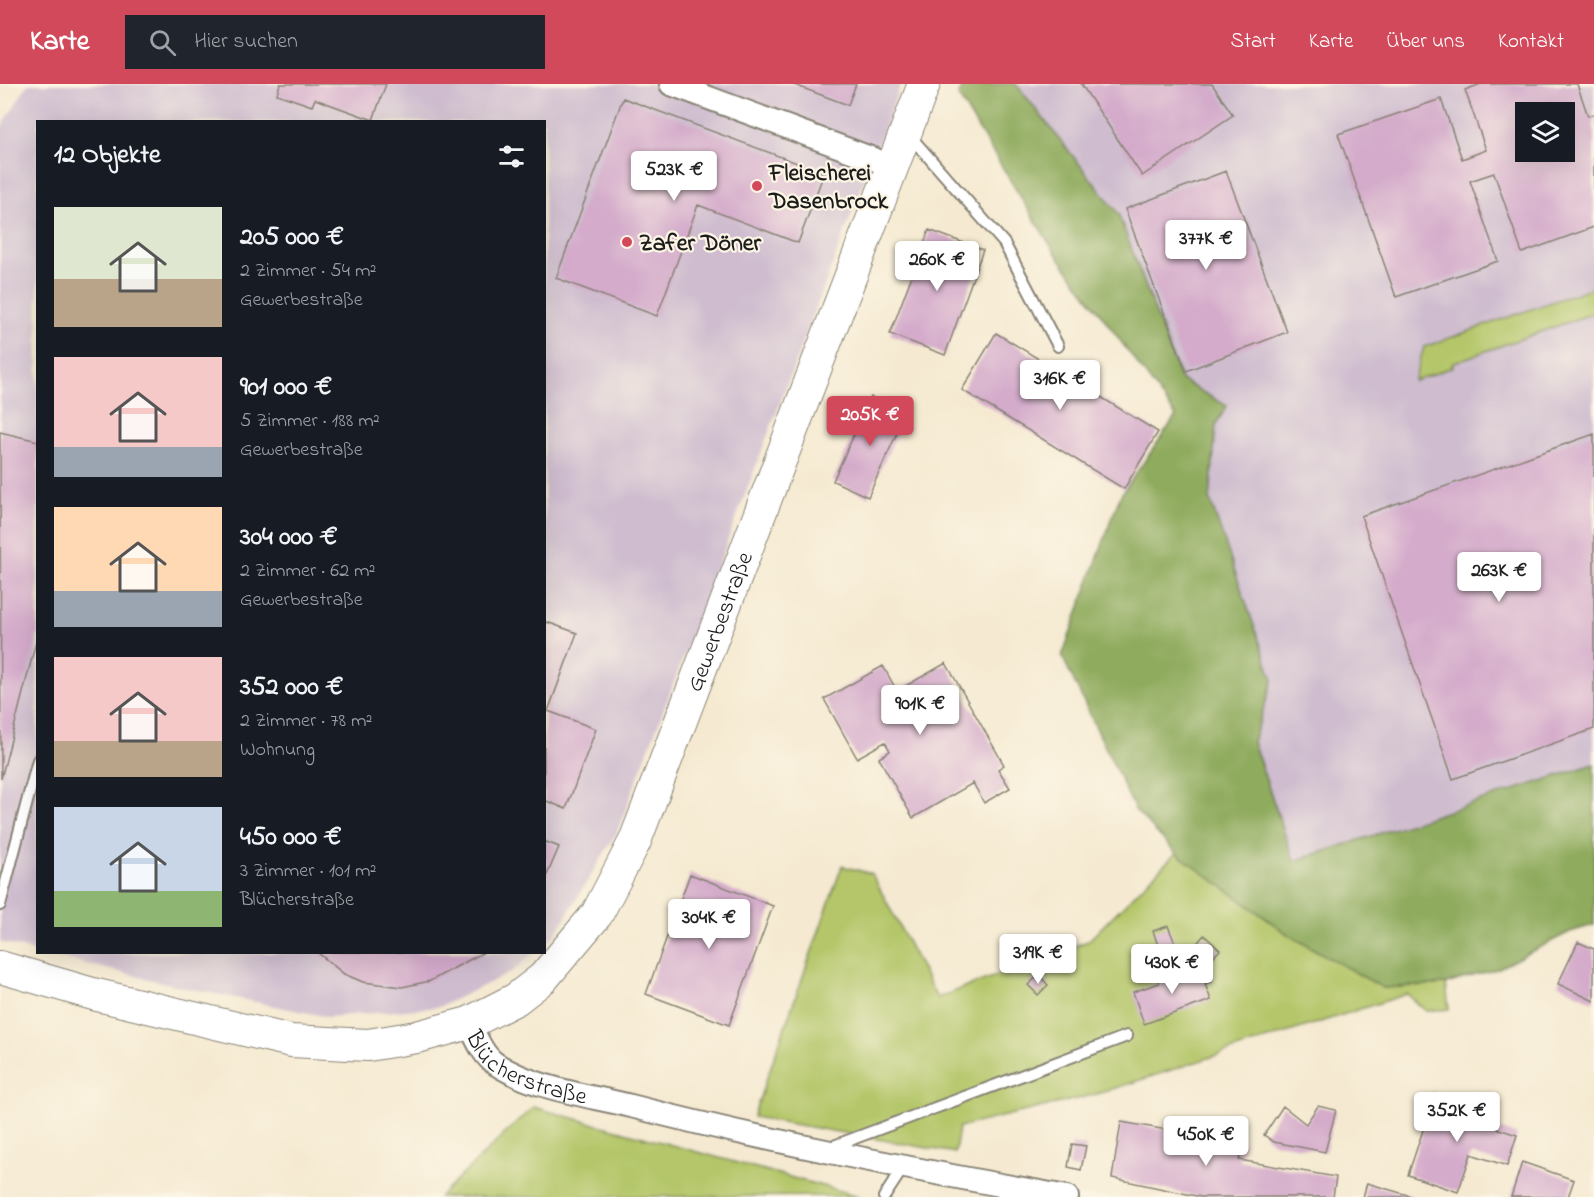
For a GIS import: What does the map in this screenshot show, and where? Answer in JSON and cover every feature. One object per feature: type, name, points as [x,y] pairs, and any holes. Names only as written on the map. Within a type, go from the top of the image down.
[{"type":"street","points":[[671,84],[892,166]]},
{"type":"street","name":"Gewerbestraße","points":[[469,1023],[516,999],[543,978],[597,914],[635,841],[924,84]]},
{"type":"street","name":"Blücherstraße","points":[[0,967],[93,994],[291,1041],[368,1044],[417,1037],[469,1023],[483,1049],[494,1063],[525,1079],[680,1119],[903,1167],[1067,1197]]},
{"type":"lane","points":[[906,131],[1004,243],[1058,346]]},
{"type":"lane","points":[[0,905],[36,768]]},
{"type":"lane","points":[[826,1150],[1126,1036]]},
{"type":"lane","points":[[884,1197],[903,1167]]},
{"type":"shaded area","points":[[28,84],[901,84],[617,832],[554,936],[546,943],[546,120],[36,120],[36,952],[0,942],[0,129]]},
{"type":"shaded area","points":[[1016,84],[1594,84],[1594,764],[1294,861],[1253,742],[1273,680],[1210,500],[1216,424],[1227,406],[1181,380],[1118,213]]},
{"type":"shaded area","points":[[45,954],[533,954],[510,973],[439,1007],[328,1017],[182,987]]},
{"type":"green space","points":[[964,84],[1016,84],[1118,213],[1181,380],[1227,406],[1216,424],[1210,500],[1273,680],[1253,742],[1294,861],[1594,764],[1594,925],[1570,932],[1497,969],[1446,984],[1383,988],[1289,935],[1176,853],[1135,810],[1062,656],[1120,496],[1176,416],[1054,251],[958,96]]},
{"type":"green space","points":[[1594,287],[1594,313],[1452,363],[1453,367],[1414,381],[1424,347]]},
{"type":"green space","points":[[1176,853],[1289,935],[1383,988],[1446,984],[1449,1009],[1426,1011],[1407,994],[1097,1094],[959,1127],[955,1153],[753,1117],[842,866],[872,874],[937,998],[1088,941]]},
{"type":"green space","points":[[533,1107],[859,1196],[439,1197]]},
{"type":"building","points":[[280,84],[386,84],[373,120],[315,99],[312,106],[277,94]]},
{"type":"building","points":[[792,84],[856,84],[848,105]]},
{"type":"building","points":[[1081,84],[1212,84],[1233,115],[1142,176]]},
{"type":"building","points":[[1481,84],[1577,84],[1588,116],[1594,114],[1594,227],[1522,253],[1494,173],[1470,181],[1498,261],[1396,297],[1338,134],[1441,99],[1462,159],[1486,150],[1465,90]]},
{"type":"building","name":"Zafer Döner","points":[[623,98],[824,173],[798,243],[698,205],[657,316],[556,278]]},
{"type":"building","points":[[1226,171],[1287,332],[1186,371],[1125,209]]},
{"type":"building","points":[[929,230],[983,250],[945,355],[890,334]]},
{"type":"building","points":[[996,333],[1158,432],[1124,489],[962,390]]},
{"type":"building","points":[[871,397],[906,413],[868,497],[833,481]]},
{"type":"building","points":[[0,432],[36,441],[36,642],[1,779]]},
{"type":"building","points":[[1594,434],[1594,729],[1453,779],[1361,516]]},
{"type":"building","points":[[546,622],[577,633],[548,711],[596,729],[566,809],[546,801]]},
{"type":"building","points":[[946,663],[1004,765],[998,769],[1010,788],[984,803],[973,783],[913,818],[879,758],[890,751],[885,742],[857,758],[824,699],[883,666],[897,691]]},
{"type":"building","points":[[546,842],[559,847],[546,877]]},
{"type":"building","points":[[690,874],[773,906],[729,1025],[646,994]]},
{"type":"building","points":[[1168,926],[1177,948],[1161,954],[1153,931]]},
{"type":"building","points":[[1204,935],[1220,950],[1208,962],[1193,948]]},
{"type":"building","points":[[1578,942],[1594,949],[1594,1001],[1558,984]]},
{"type":"building","points":[[319,954],[480,954],[430,981],[402,987],[363,982],[344,974]]},
{"type":"building","points":[[1200,969],[1202,974],[1208,972],[1211,982],[1205,984],[1211,1000],[1144,1024],[1133,992],[1159,983],[1157,978],[1167,974],[1169,980]]},
{"type":"building","points":[[1039,975],[1048,985],[1038,995],[1028,985]]},
{"type":"building","points":[[1435,1094],[1485,1111],[1481,1123],[1517,1135],[1507,1166],[1471,1154],[1458,1192],[1408,1175]]},
{"type":"building","points":[[1283,1106],[1306,1124],[1318,1106],[1336,1110],[1325,1152],[1274,1142],[1264,1135]]},
{"type":"building","points":[[1121,1122],[1244,1143],[1239,1160],[1336,1177],[1333,1197],[1201,1197],[1112,1178]]},
{"type":"building","points":[[1072,1144],[1086,1146],[1081,1170],[1068,1167]]},
{"type":"building","points":[[1522,1162],[1574,1180],[1568,1197],[1511,1197]]},
{"type":"building","points":[[1367,1183],[1411,1196],[1411,1197],[1363,1197]]},
{"type":"place","name":"Fleischerei Dasenbrock","points":[[757,186]]},
{"type":"place","name":"Zafer Döner","points":[[627,242]]}]
